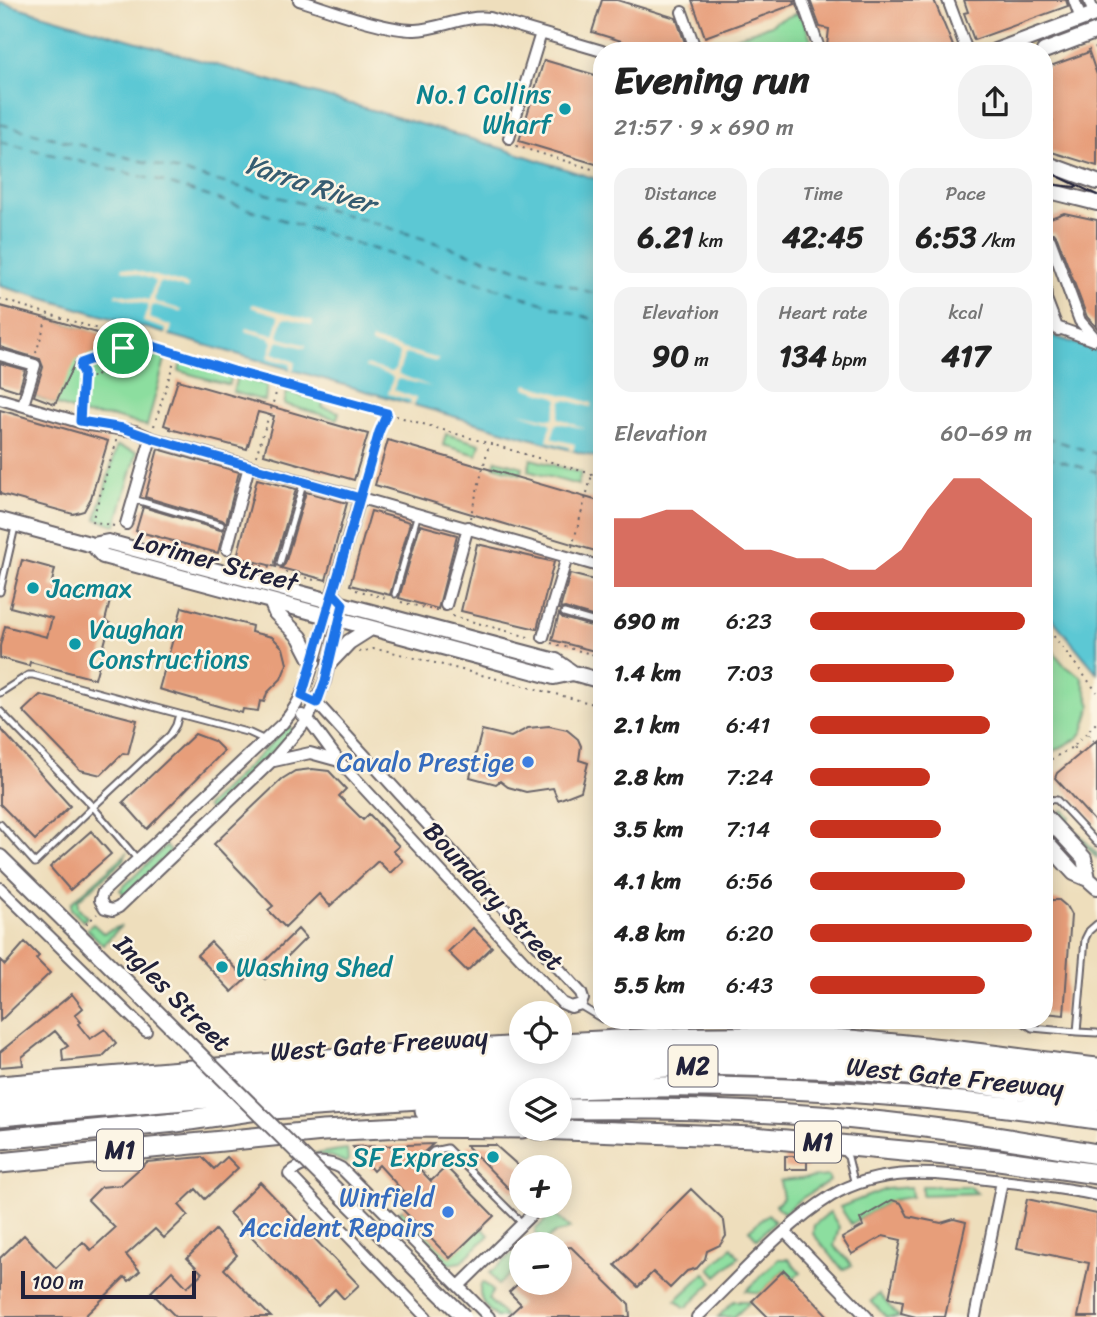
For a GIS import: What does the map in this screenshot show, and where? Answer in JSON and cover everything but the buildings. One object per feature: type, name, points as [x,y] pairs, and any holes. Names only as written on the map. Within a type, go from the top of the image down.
[{"type":"highway","name":"M2","points":[[572,1032],[637,1029]]},
{"type":"highway","name":"M2","points":[[845,1029],[1097,1057]]},
{"type":"highway","points":[[0,1075],[348,1046],[509,1036]]},
{"type":"highway","points":[[572,1042],[724,1036],[833,1039],[1097,1068]]},
{"type":"highway","points":[[0,1086],[509,1047]]},
{"type":"highway","name":"West Gate Freeway","points":[[0,1102],[344,1071],[699,1051],[870,1056],[1097,1085]]},
{"type":"highway","name":"M2","points":[[0,1116],[370,1084],[703,1065],[769,1065],[880,1072],[1097,1100]]},
{"type":"highway","name":"West Gate Freeway","points":[[572,1090],[707,1086],[779,1088],[1042,1111],[1097,1119]]},
{"type":"highway","name":"M1","points":[[0,1139],[176,1122],[283,1108],[509,1093]]},
{"type":"highway","points":[[904,1098],[1097,1132]]},
{"type":"highway","points":[[572,1109],[787,1114],[897,1124],[1097,1154]]},
{"type":"highway","points":[[176,1122],[258,1122],[394,1112],[509,1110]]},
{"type":"highway","points":[[572,1124],[720,1126],[1037,1143]]},
{"type":"highway","name":"M1","points":[[0,1163],[323,1131],[403,1127],[509,1127]]},
{"type":"highway","name":"M1","points":[[572,1130],[754,1137],[833,1143],[999,1160],[1097,1174]]},
{"type":"main road","points":[[1017,42],[1091,12],[1096,34],[1053,48]]},
{"type":"main road","points":[[1053,166],[1097,182]]},
{"type":"main road","points":[[1053,192],[1097,203]]},
{"type":"main road","name":"Lorimer Street","points":[[0,520],[93,545],[108,542],[335,599],[556,661],[573,673],[593,679]]},
{"type":"main road","name":"Lorimer Street","points":[[93,545],[103,556],[332,618],[554,677],[573,673]]},
{"type":"main road","points":[[271,601],[276,613],[300,637],[313,662]]},
{"type":"main road","points":[[330,662],[349,642],[371,628]]},
{"type":"main road","points":[[1053,825],[1084,858],[1093,883]]},
{"type":"main road","points":[[1053,849],[1074,873],[1093,883]]},
{"type":"main road","name":"Ingles Street","points":[[0,858],[464,1317]]},
{"type":"street","points":[[299,0],[401,30],[423,30],[484,17],[593,48]]},
{"type":"street","points":[[803,0],[817,42]]},
{"type":"street","points":[[948,0],[964,42]]},
{"type":"street","points":[[1074,0],[1091,12]]},
{"type":"street","points":[[682,12],[693,42]]},
{"type":"street","points":[[509,138],[541,33]]},
{"type":"street","points":[[1053,248],[1080,321],[1094,337],[1093,340],[1053,327]]},
{"type":"street","points":[[1053,317],[1058,330]]},
{"type":"street","points":[[0,355],[35,365],[23,405]]},
{"type":"street","points":[[0,399],[80,421],[123,428],[593,564]]},
{"type":"street","points":[[126,527],[151,438]]},
{"type":"street","points":[[226,553],[249,466]]},
{"type":"street","points":[[332,618],[294,710],[102,894],[101,902],[106,908],[113,910],[119,907],[272,761],[317,703],[330,662],[335,599],[360,498]]},
{"type":"street","points":[[444,608],[468,527]]},
{"type":"street","points":[[544,639],[567,557]]},
{"type":"street","name":"Boundary Street","points":[[294,710],[307,719],[339,761],[562,1003],[571,1007],[579,1005],[583,1001],[582,993],[317,703],[302,696]]},
{"type":"street","points":[[272,761],[310,753],[339,761]]},
{"type":"street","points":[[176,824],[190,840]]},
{"type":"street","name":"Ingles Street","points":[[0,888],[60,950],[146,1031]]},
{"type":"street","points":[[426,1317],[290,1172],[299,1167],[319,1163],[329,1163],[341,1168],[489,1317]]},
{"type":"street","points":[[696,1317],[817,1205],[855,1185],[885,1176],[929,1173],[1097,1195]]},
{"type":"street","points":[[975,1317],[1002,1181]]},
{"type":"street","points":[[460,1285],[527,1218]]},
{"type":"street","points":[[785,1232],[867,1317]]},
{"type":"lane","points":[[280,563],[304,481]]},
{"type":"lane","points":[[133,499],[221,525]]},
{"type":"lane","points":[[395,594],[418,513]]},
{"type":"lane","points":[[0,592],[16,524]]},
{"type":"lane","points":[[564,613],[593,621]]},
{"type":"lane","points":[[0,693],[28,675],[33,675],[250,733],[265,740]]},
{"type":"lane","points":[[0,711],[93,807],[138,860]]},
{"type":"lane","points":[[0,824],[35,863],[170,735],[175,729],[179,714]]},
{"type":"lane","points":[[1053,800],[1097,843]]},
{"type":"lane","points":[[1053,859],[1056,852]]},
{"type":"lane","points":[[1077,1032],[1084,939],[1097,924]]},
{"type":"lane","points":[[579,1005],[593,1014]]},
{"type":"lane","points":[[1043,1029],[1097,1033]]},
{"type":"lane","points":[[833,1143],[848,1157],[855,1185]]},
{"type":"lane","points":[[422,1161],[433,1151],[447,1148],[522,1223]]},
{"type":"path","points":[[1088,50],[1097,47]]},
{"type":"path","points":[[1053,120],[1058,119]]},
{"type":"path","points":[[509,138],[507,143],[593,169]]},
{"type":"path","points":[[0,299],[176,354],[593,474],[567,557]]},
{"type":"path","points":[[35,365],[48,313]]},
{"type":"path","points":[[80,421],[83,373],[81,363],[123,348],[127,338]]},
{"type":"path","points":[[151,438],[176,354]]},
{"type":"path","points":[[83,373],[94,378],[107,368],[102,356]]},
{"type":"path","points":[[249,466],[256,457],[279,383]]},
{"type":"path","points":[[360,498],[387,413]]},
{"type":"path","points":[[117,440],[92,521],[226,553],[314,580]]},
{"type":"path","points":[[468,527],[489,444]]},
{"type":"path","points":[[356,590],[444,608]]},
{"type":"path","points":[[451,621],[452,616],[531,637]]},
{"type":"path","points":[[1053,635],[1097,692]]},
{"type":"path","points":[[544,639],[593,654]]},
{"type":"path","points":[[355,653],[388,650],[593,704]]},
{"type":"path","points":[[1053,758],[1074,746],[1097,722]]},
{"type":"path","points":[[1087,734],[1094,742]]},
{"type":"path","points":[[1074,746],[1080,755]]},
{"type":"green space","points":[[801,12],[812,42],[722,42],[774,24]]},
{"type":"green space","points":[[49,318],[166,356],[147,426],[114,417],[85,415],[34,396],[46,356],[39,354]]},
{"type":"green space","points":[[182,358],[232,375],[229,385],[179,371]]},
{"type":"green space","points":[[237,376],[267,383],[265,401],[233,392]]},
{"type":"green space","points":[[287,392],[324,401],[322,407],[339,412],[337,419],[284,404]]},
{"type":"green space","points":[[446,434],[480,444],[477,455],[443,445]]},
{"type":"green space","points":[[117,446],[137,452],[116,525],[96,519]]},
{"type":"green space","points":[[531,459],[581,473],[578,485],[528,471]]},
{"type":"green space","points":[[496,460],[523,467],[521,474],[494,466]]},
{"type":"green space","points":[[1053,651],[1065,666],[1081,676],[1091,706],[1078,738],[1053,752]]},
{"type":"green space","points":[[289,726],[293,731],[210,811],[206,807]]},
{"type":"green space","points":[[1063,810],[1070,817],[1067,821],[1097,854],[1097,858],[1058,815]]},
{"type":"green space","points":[[166,846],[171,851],[125,895],[120,890]]},
{"type":"green space","points":[[126,854],[124,860],[78,900],[78,907],[87,917],[83,921],[71,909],[71,903]]},
{"type":"green space","points":[[93,924],[103,933],[121,926],[103,945],[87,929]]},
{"type":"green space","points":[[347,1149],[346,1163],[333,1157],[314,1154]]},
{"type":"green space","points":[[828,1176],[830,1181],[799,1200],[784,1213],[776,1205],[783,1198],[780,1181]]},
{"type":"green space","points":[[922,1186],[969,1186],[977,1193],[922,1195]]},
{"type":"green space","points":[[911,1187],[912,1197],[892,1200],[851,1224],[840,1207],[886,1189]]},
{"type":"green space","points":[[402,1209],[450,1257],[481,1227],[489,1235],[461,1262],[449,1264],[440,1259],[397,1215]]},
{"type":"green space","points":[[830,1212],[839,1227],[834,1246],[852,1265],[843,1270],[813,1234],[814,1225]]},
{"type":"green space","points":[[768,1214],[775,1221],[757,1239],[749,1230]]},
{"type":"green space","points":[[548,1218],[559,1218],[570,1228],[560,1232],[535,1230]]},
{"type":"green space","points":[[732,1247],[739,1257],[717,1276],[710,1268]]},
{"type":"green space","points":[[509,1256],[509,1275],[498,1285],[490,1273]]},
{"type":"green space","points":[[779,1259],[788,1259],[801,1273],[792,1278],[784,1270],[761,1293],[746,1291]]},
{"type":"green space","points":[[705,1273],[713,1282],[684,1307],[676,1300]]},
{"type":"green space","points":[[484,1283],[493,1291],[488,1299],[506,1317],[496,1317],[483,1303],[480,1290],[481,1284]]},
{"type":"green space","points":[[879,1294],[899,1317],[886,1317],[871,1301]]},
{"type":"green space","points":[[734,1301],[751,1301],[734,1317],[718,1317]]},
{"type":"sand","points":[[1070,28],[1073,37],[1053,45],[1053,42],[1030,42]]},
{"type":"water","name":"Yarra River","points":[[0,2],[485,143],[593,178],[593,456],[0,286]]},
{"type":"water","points":[[1053,336],[1097,351],[1097,673],[1053,620]]},
{"type":"pier","points":[[123,267],[188,285],[187,289],[158,283],[154,299],[156,302],[182,310],[181,312],[152,306],[149,318],[172,326],[169,336],[165,335],[166,329],[143,322],[148,307],[146,304],[115,296],[116,293],[149,300],[155,282],[122,270]]},
{"type":"pier","points":[[253,304],[313,321],[312,325],[283,319],[278,335],[280,338],[306,345],[305,348],[277,342],[273,353],[295,362],[293,371],[290,370],[291,364],[268,358],[273,342],[270,338],[245,331],[246,328],[275,334],[279,318],[277,315],[251,307]]},
{"type":"pier","points":[[372,340],[438,359],[437,362],[407,354],[404,356],[398,374],[432,387],[396,380],[394,390],[416,398],[414,406],[410,404],[411,400],[388,394],[393,378],[390,375],[365,367],[366,365],[391,372],[395,370],[400,353],[371,344]]},
{"type":"pier","points":[[526,384],[592,403],[591,407],[562,401],[558,418],[586,429],[559,423],[556,424],[552,437],[575,444],[573,451],[569,450],[569,447],[547,441],[551,425],[549,422],[517,412],[553,418],[558,400],[556,397],[525,388]]},
{"type":"ferry route","points":[[0,124],[362,219],[593,293]]},
{"type":"ferry route","points":[[0,142],[164,182],[593,319]]},
{"type":"ferry route","points":[[1053,440],[1097,454]]},
{"type":"ferry route","points":[[1053,458],[1097,472]]},
{"type":"tram line","points":[[1053,174],[1097,195]]},
{"type":"tram line","points":[[1053,185],[1076,187]]},
{"type":"place","name":"No.1 Collins Wharf","points":[[565,109]]},
{"type":"place","name":"Jacmax","points":[[33,588]]},
{"type":"place","name":"Vaughan Constructions","points":[[75,644]]},
{"type":"place","name":"Cavalo Prestige","points":[[528,762]]},
{"type":"place","name":"Washing Shed","points":[[222,967]]},
{"type":"place","name":"SF Express","points":[[493,1157]]},
{"type":"place","name":"Winfield Accident Repairs","points":[[448,1212]]},
{"type":"route","points":[[123,348],[81,363],[83,373],[80,421],[89,425],[135,431],[151,438],[360,498],[333,593],[343,604],[323,689],[317,703],[302,696],[313,662],[330,601],[333,593],[379,432],[387,413],[127,338],[123,348]]}]
